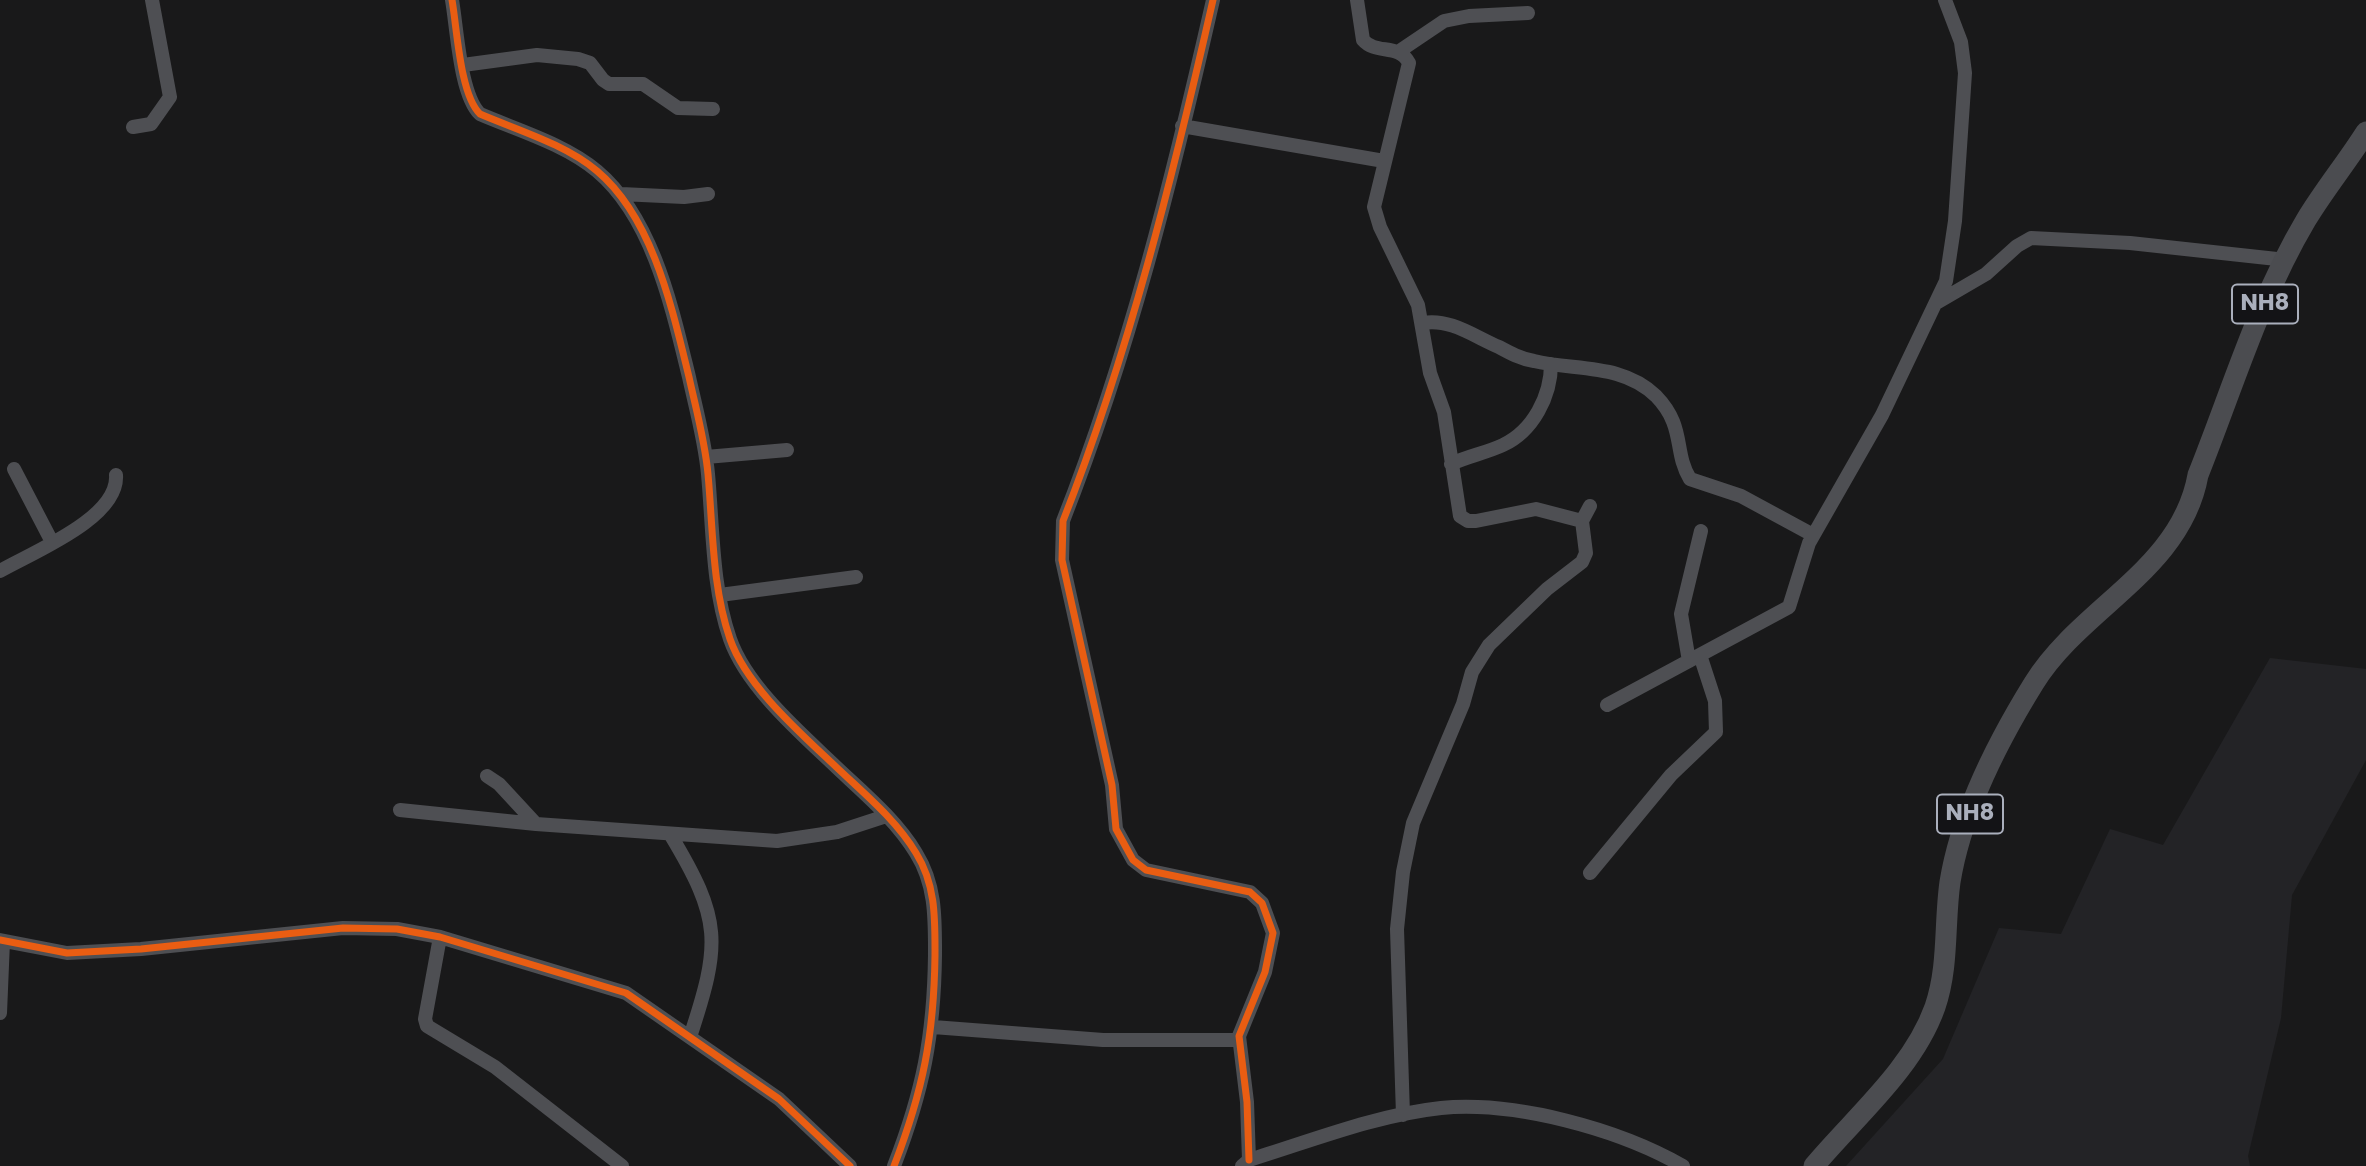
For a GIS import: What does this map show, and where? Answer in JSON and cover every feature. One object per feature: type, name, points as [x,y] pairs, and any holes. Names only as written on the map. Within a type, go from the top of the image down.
[{"type":"highway","name":"NH8","points":[[1814,1166],[1901,1066],[1934,1009],[1945,967],[1950,882],[1957,852],[1979,791],[2024,700],[2062,648],[2158,556],[2180,523],[2195,491],[2198,475],[2246,350],[2286,260],[2307,220],[2366,132]]},
{"type":"highway","name":"NH8","points":[[2195,491],[2206,479],[2266,333],[2313,232],[2366,148]]},
{"type":"street","points":[[134,127],[151,124],[170,97],[152,0]]},
{"type":"street","points":[[453,0],[470,99],[480,114],[588,164],[621,194],[653,257],[670,300],[706,457],[720,595],[732,643],[768,699],[886,816],[918,855],[934,901],[933,1027],[924,1075],[894,1166]]},
{"type":"street","points":[[1213,0],[1156,232],[1095,436],[1063,521],[1060,541],[1067,587],[1112,785],[1116,830],[1122,845],[1133,860],[1146,870],[1250,892],[1262,903],[1270,921],[1273,933],[1270,956],[1238,1040],[1246,1090],[1246,1163],[1403,1115],[1467,1107],[1540,1115],[1617,1135],[1660,1161],[1683,1166]]},
{"type":"street","points":[[1357,0],[1363,40],[1375,48],[1406,56],[1408,73],[1375,197],[1376,217],[1413,289],[1423,323],[1430,373],[1444,412],[1456,505],[1464,519],[1475,521],[1536,509],[1582,521]]},
{"type":"street","points":[[1607,705],[1789,607],[1813,535],[1882,415],[1938,302],[1951,256],[1965,73],[1961,43],[1945,0]]},
{"type":"street","points":[[1398,52],[1444,21],[1469,16],[1528,13]]},
{"type":"street","points":[[463,65],[537,55],[578,59],[590,63],[609,84],[643,84],[678,108],[713,110]]},
{"type":"street","points":[[1181,126],[1384,160]]},
{"type":"street","points":[[621,194],[667,197],[708,194]]},
{"type":"street","points":[[1938,302],[1986,274],[2017,246],[2031,238],[2130,243],[2286,260]]},
{"type":"street","points":[[1423,323],[1447,323],[1518,356],[1608,371],[1637,382],[1655,396],[1670,413],[1680,435],[1685,470],[1690,479],[1741,496],[1813,535]]},
{"type":"street","points":[[1451,464],[1503,445],[1521,434],[1538,412],[1548,390],[1551,363]]},
{"type":"street","points":[[706,457],[787,450]]},
{"type":"street","points":[[13,469],[52,542]]},
{"type":"street","points":[[0,570],[52,542],[108,503],[115,493],[116,475]]},
{"type":"street","points":[[1403,1115],[1397,929],[1406,853],[1413,823],[1463,704],[1472,672],[1500,634],[1511,627],[1547,589],[1582,562],[1586,553],[1582,521],[1590,506]]},
{"type":"street","points":[[1590,873],[1671,775],[1716,732],[1715,701],[1695,658],[1681,614],[1701,531]]},
{"type":"street","points":[[720,595],[856,577]]},
{"type":"street","points":[[487,776],[499,784],[536,824]]},
{"type":"street","points":[[400,810],[536,824],[777,841],[837,832],[886,816]]},
{"type":"street","points":[[670,834],[691,869],[713,931],[709,978],[690,1037]]},
{"type":"street","points":[[0,1013],[2,940],[66,953],[141,949],[343,928],[397,929],[440,937],[617,989],[794,1111],[850,1166]]},
{"type":"street","points":[[440,937],[425,1019],[428,1026],[495,1067],[622,1166]]},
{"type":"street","points":[[933,1027],[1103,1040],[1238,1040]]},
{"type":"shaded area","points":[[2270,658],[2366,669],[2366,760],[2292,895],[2281,1018],[2248,1156],[2250,1166],[1846,1166],[1943,1059],[1999,928],[2061,934],[2110,829],[2163,845]]},
{"type":"cycle path","points":[[452,0],[464,77],[473,105],[480,114],[556,145],[597,171],[633,213],[658,266],[700,425],[707,462],[714,558],[720,599],[730,639],[738,656],[774,706],[877,805],[908,840],[923,865],[931,890],[935,928],[932,1012],[919,1088],[894,1166]]},
{"type":"cycle path","points":[[1213,0],[1148,264],[1109,393],[1063,521],[1062,560],[1112,785],[1116,829],[1133,860],[1146,870],[1250,892],[1262,903],[1273,933],[1265,972],[1239,1036],[1247,1102],[1249,1160]]},
{"type":"cycle path","points":[[0,940],[67,953],[141,949],[343,928],[397,929],[440,937],[626,993],[779,1099],[850,1166]]}]
